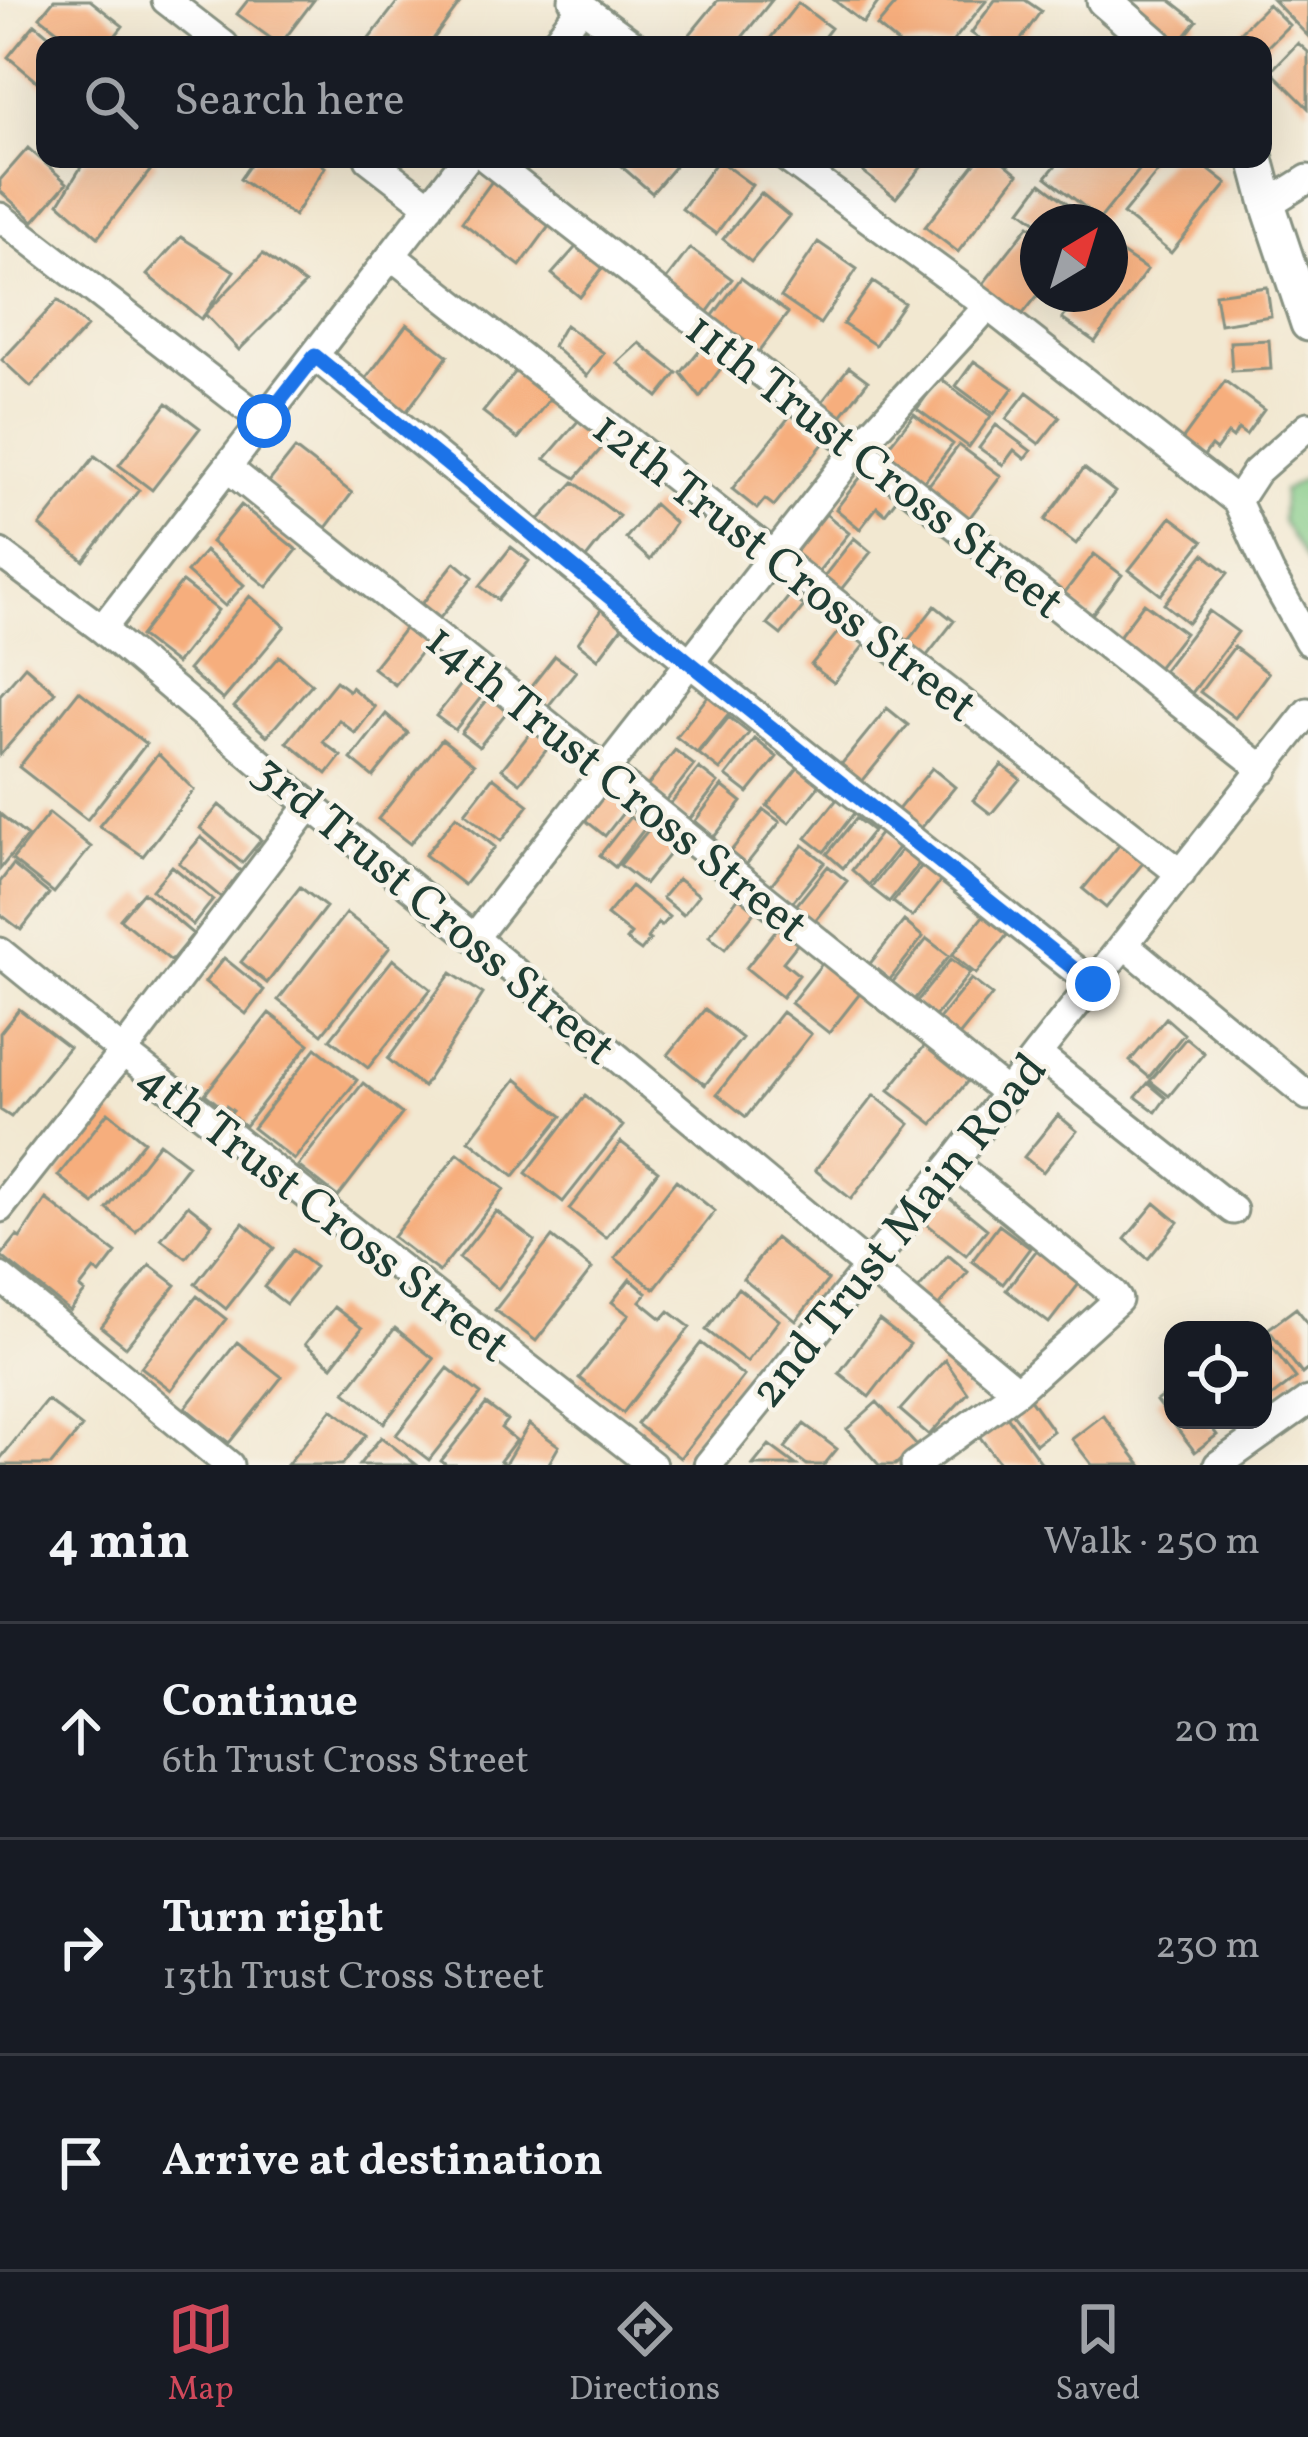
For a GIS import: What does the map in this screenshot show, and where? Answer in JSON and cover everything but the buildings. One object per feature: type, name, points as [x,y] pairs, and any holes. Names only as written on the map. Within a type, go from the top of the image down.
[{"type":"street","points":[[166,0],[212,36]]},
{"type":"street","points":[[1104,0],[1146,36]]},
{"type":"street","points":[[558,36],[578,3],[622,36]]},
{"type":"street","points":[[381,168],[430,206]]},
{"type":"street","points":[[102,629],[459,168]]},
{"type":"street","name":"11th Trust Cross Street","points":[[499,168],[1264,770]]},
{"type":"street","points":[[800,168],[988,306],[1237,501],[1308,641]]},
{"type":"street","points":[[1258,168],[1308,324]]},
{"type":"street","points":[[1268,204],[1308,179]]},
{"type":"street","points":[[0,217],[264,421]]},
{"type":"street","name":"12th Trust Cross Street","points":[[392,256],[1181,874]]},
{"type":"street","points":[[474,938],[858,448],[988,306]]},
{"type":"street","points":[[315,356],[1093,984]]},
{"type":"street","points":[[1237,501],[1256,472],[1308,426]]},
{"type":"street","name":"14th Trust Cross Street","points":[[229,469],[1007,1093]]},
{"type":"street","name":"3rd Trust Cross Street","points":[[0,553],[102,629],[1017,1390]]},
{"type":"street","name":"2nd Trust Main Road","points":[[708,1465],[1308,712]]},
{"type":"street","points":[[0,1208],[310,806]]},
{"type":"street","points":[[1124,944],[1308,1096]]},
{"type":"street","name":"4th Trust Cross Street","points":[[0,952],[652,1465]]},
{"type":"street","points":[[1036,1054],[1233,1210]]},
{"type":"street","points":[[915,1465],[1017,1390],[1118,1300],[953,1163]]},
{"type":"street","points":[[0,1277],[229,1465]]},
{"type":"street","points":[[1218,1465],[1308,1401]]},
{"type":"green space","points":[[1308,476],[1308,564],[1282,521],[1283,491]]},
{"type":"route","points":[[264,421],[315,356],[1093,984]]}]
